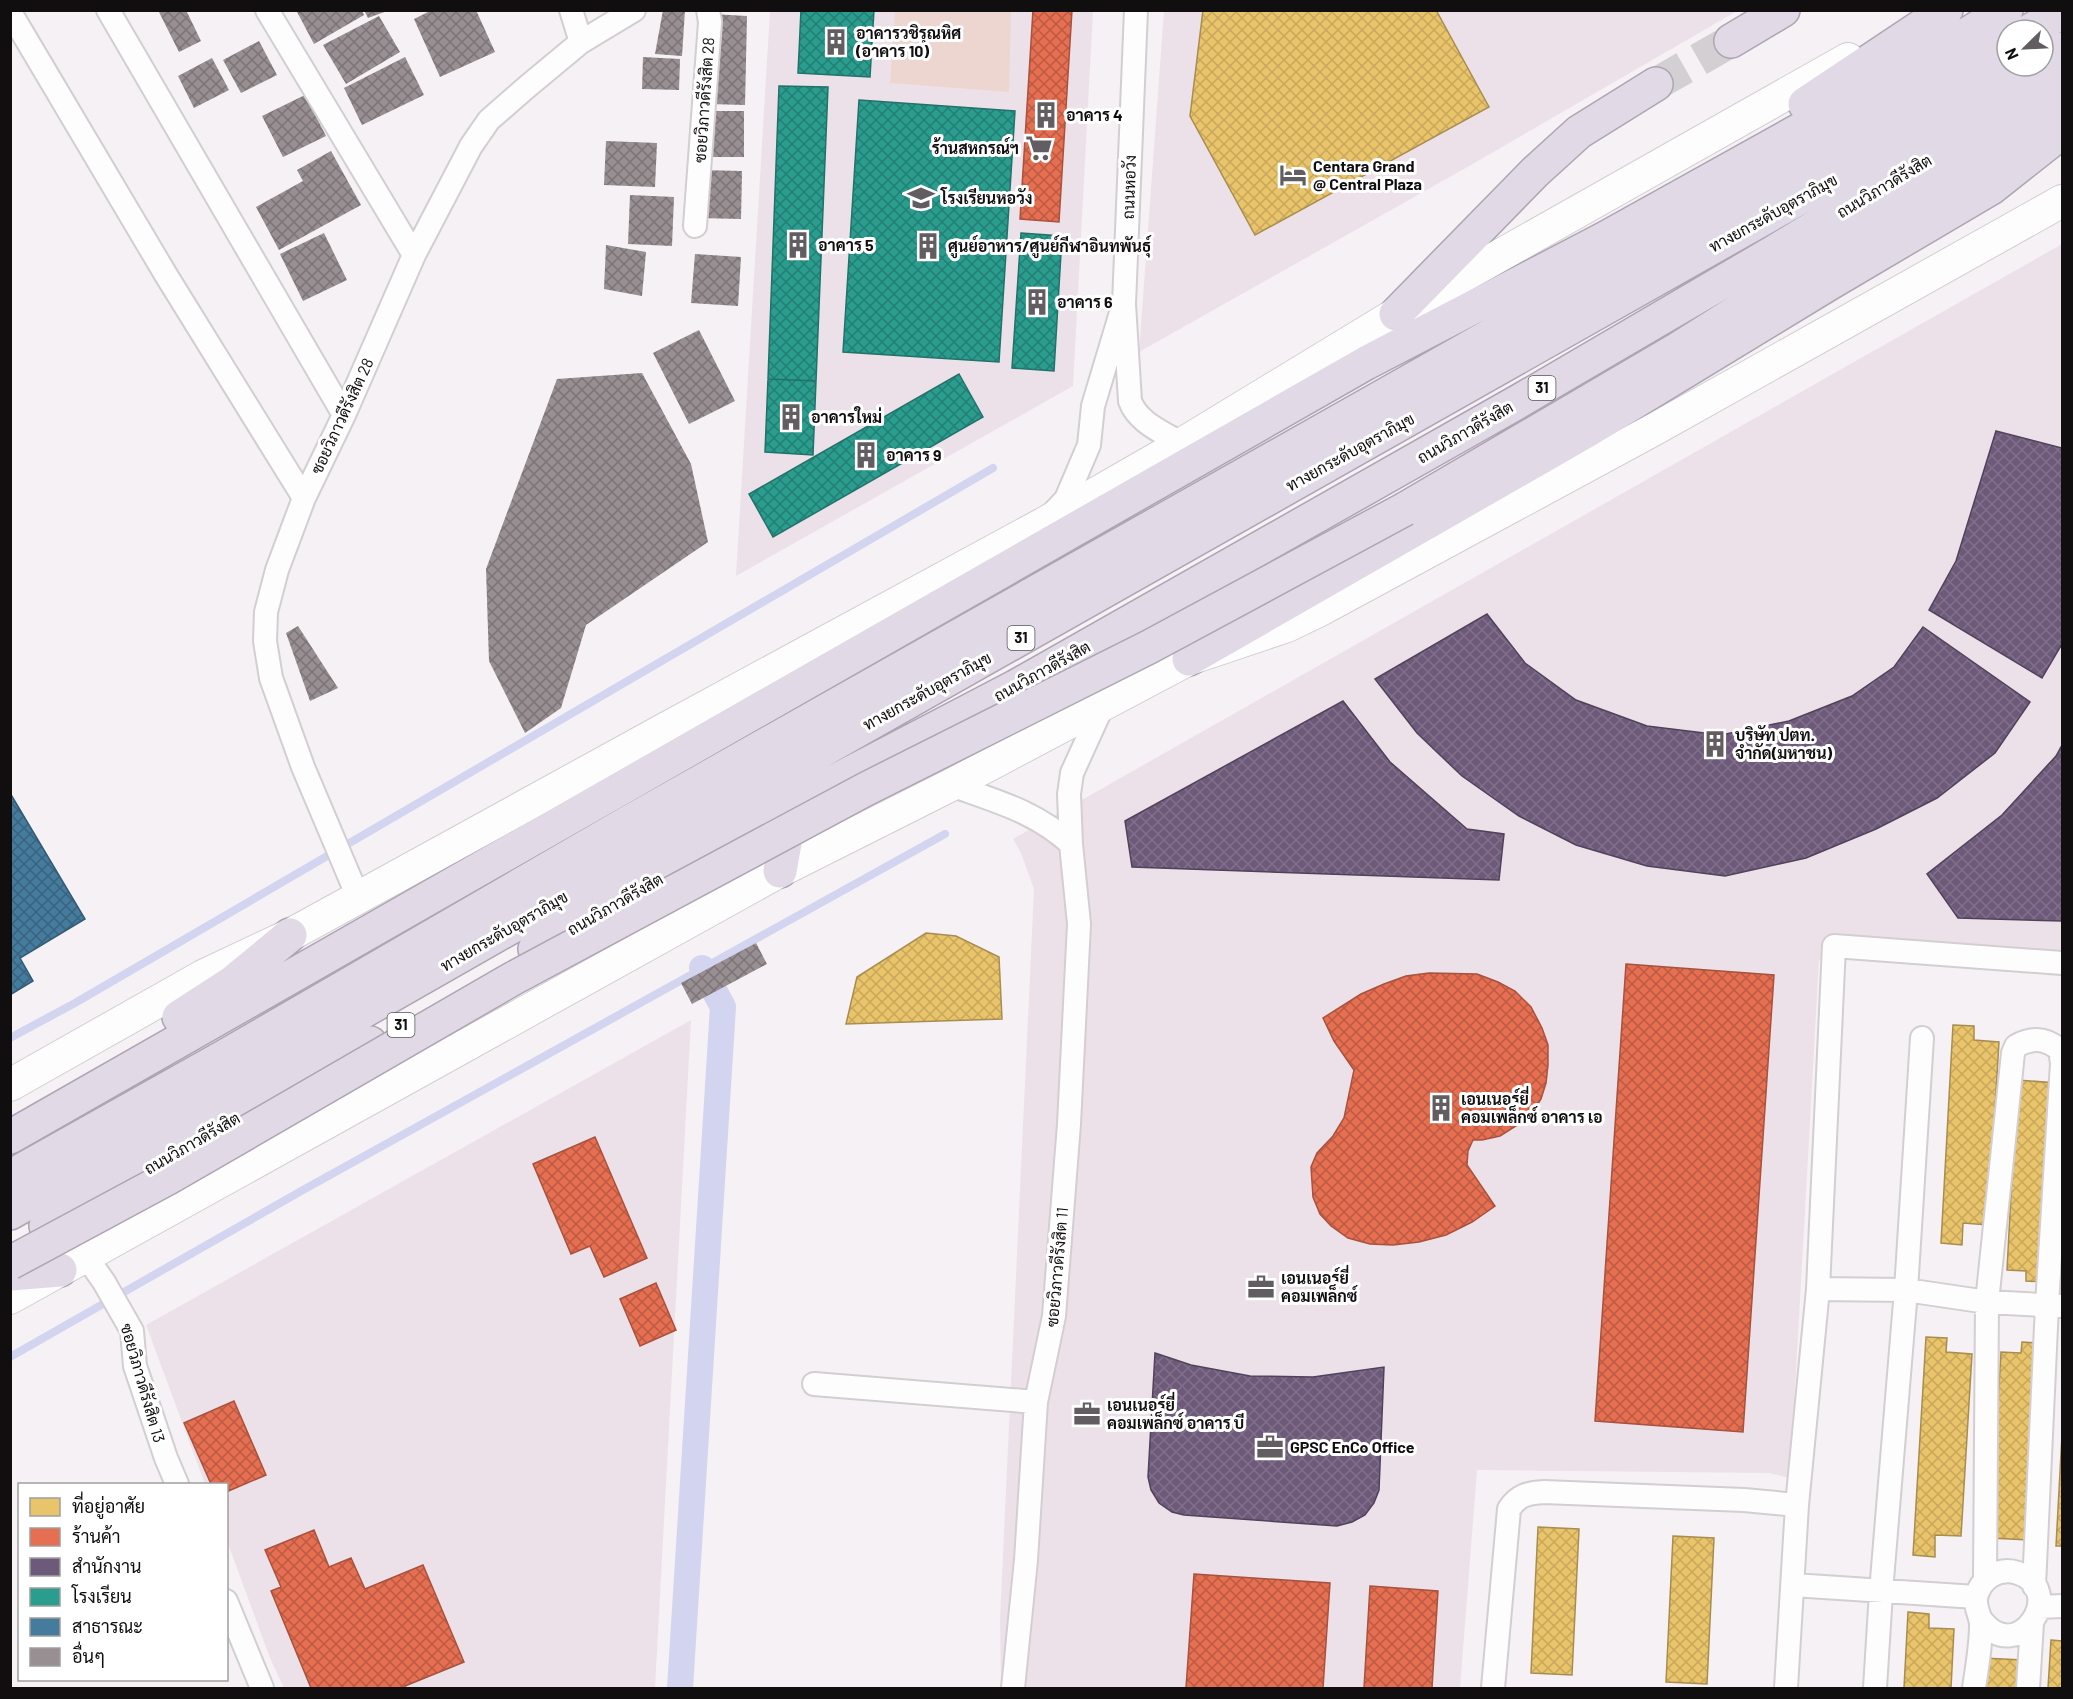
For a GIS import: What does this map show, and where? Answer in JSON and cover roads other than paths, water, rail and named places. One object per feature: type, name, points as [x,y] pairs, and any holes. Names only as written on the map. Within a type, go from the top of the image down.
[{"type":"highway","points":[[1731,41],[1783,10]]},
{"type":"highway","points":[[1604,238],[1946,10]]},
{"type":"highway","points":[[10,1137],[1365,363],[1604,238],[1930,57],[2006,10]]},
{"type":"highway","name":"ทางยกระดับอุตราภิมุข","points":[[10,1177],[222,1058],[629,822],[1995,51]]},
{"type":"highway","name":"ทางยกระดับอุตราภิมุข","points":[[10,1213],[657,844],[2012,78]]},
{"type":"highway","name":"ถนนวิภาวดีรังสิต","points":[[10,1246],[791,804],[1015,687],[1521,400],[1764,258],[2062,78]]},
{"type":"highway","points":[[1396,314],[1444,262],[1535,171],[1579,132],[1656,84]]},
{"type":"highway","points":[[2018,106],[2062,89]]},
{"type":"highway","points":[[10,1263],[168,1178],[512,979],[866,789],[1149,647],[1404,509],[1678,349],[2062,107]]},
{"type":"highway","points":[[1188,659],[1590,429],[1991,188],[2062,132]]},
{"type":"highway","points":[[780,871],[791,804]]},
{"type":"highway","points":[[10,1118],[86,1076],[234,982],[290,935]]},
{"type":"highway","points":[[10,1274],[72,1262]]},
{"type":"main road","points":[[10,1085],[203,976],[290,935],[1043,524],[1182,444],[1396,314],[1935,10]]},
{"type":"main road","points":[[10,1298],[780,871],[951,785],[1188,659],[1287,626],[1322,609],[1653,430],[2062,201]]},
{"type":"street","points":[[108,10],[344,415]]},
{"type":"street","points":[[267,10],[414,255]]},
{"type":"street","points":[[571,10],[581,42]]},
{"type":"street","name":"ซอยวิภาวดีรังสิต 28","points":[[358,897],[285,721],[271,678],[265,641],[266,612],[277,570],[304,498],[344,415],[414,255],[471,146],[489,120],[581,42],[634,10]]},
{"type":"street","name":"ซอยวิภาวดีรังสิต 28","points":[[695,226],[710,22],[708,10]]},
{"type":"street","name":"ถนนหอวัง","points":[[1136,10],[1124,304],[1130,401],[1142,420],[1182,444]]},
{"type":"street","points":[[10,12],[166,275],[304,498]]},
{"type":"street","points":[[1043,524],[1066,499],[1089,445],[1093,406],[1124,304]]},
{"type":"street","name":"ซอยวิภาวดีรังสิต 11","points":[[1013,1689],[1026,1560],[1036,1402],[1054,1316],[1069,1124],[1079,924],[1071,844],[1069,794],[1072,773],[1103,705]]},
{"type":"street","points":[[951,785],[1022,810],[1054,829],[1071,844]]},
{"type":"street","points":[[1786,1689],[1797,1505],[1818,1289],[1834,946],[2062,963]]},
{"type":"street","points":[[1875,1689],[1906,1290],[1922,1038]]},
{"type":"street","points":[[2028,1689],[2035,1605],[2055,1306],[2062,1063],[2060,1050],[2053,1044],[2033,1039],[2016,1046],[2013,1053],[1987,1302],[1981,1589],[1977,1614],[1993,1631],[2007,1635],[2021,1632],[2035,1605]]},
{"type":"street","name":"ซอยวิภาวดีรังสิต 13","points":[[72,1262],[104,1282],[132,1331],[135,1366],[176,1483]]},
{"type":"street","points":[[1818,1289],[1906,1290],[1987,1302],[2055,1306]]},
{"type":"street","points":[[814,1384],[1036,1402]]},
{"type":"street","points":[[1493,1689],[1509,1509],[1514,1501],[1526,1493],[1627,1495],[1797,1505]]},
{"type":"street","points":[[1793,1586],[1881,1592],[1981,1589],[1999,1573],[2014,1572],[2022,1575],[2035,1605]]},
{"type":"street","points":[[2035,1605],[2062,1606]]},
{"type":"street","points":[[228,1606],[262,1689]]},
{"type":"street","points":[[1974,1689],[1982,1621]]},
{"type":"waterway","points":[[10,1038],[75,1003],[993,468]]},
{"type":"waterway","points":[[10,1357],[303,1190],[945,834]]},
{"type":"waterway","points":[[680,1688],[723,1007],[702,968]]},
{"type":"tunnel","points":[[1656,84],[1731,41]]},
{"type":"place","name":"อาคารวชิรุณหิศ (อาคาร 10)","points":[[836,42]]},
{"type":"place","name":"อาคาร 4","points":[[1046,115]]},
{"type":"place","name":"ร้านสหกรณ์ฯ","points":[[1039,148]]},
{"type":"place","name":"Centara Grand @ Central Plaza","points":[[1293,175]]},
{"type":"place","name":"โรงเรียนหอวัง","points":[[921,198]]},
{"type":"place","name":"อาคาร 5","points":[[798,245]]},
{"type":"place","name":"ศูนย์อาหาร/ศูนย์กีฬาอินทพันธุ์","points":[[928,246]]},
{"type":"place","name":"อาคาร 6","points":[[1037,302]]},
{"type":"place","name":"อาคารใหม่","points":[[791,417]]},
{"type":"place","name":"อาคาร 9","points":[[866,455]]},
{"type":"place","name":"บริษัท ปตท. จำกัด(มหาชน)","points":[[1715,744]]},
{"type":"place","name":"เอนเนอร์ยี่ คอมเพล็กซ์ อาคาร เอ","points":[[1441,1108]]},
{"type":"place","name":"เอนเนอร์ยี่ คอมเพล็กซ์","points":[[1261,1287]]},
{"type":"place","name":"เอนเนอร์ยี่ คอมเพล็กซ์ อาคาร บี","points":[[1087,1414]]},
{"type":"place","name":"GPSC EnCo Office","points":[[1270,1447]]}]
